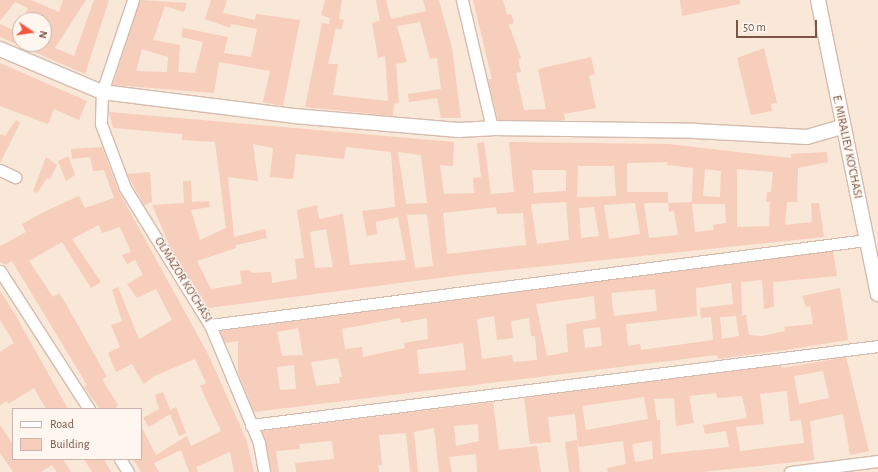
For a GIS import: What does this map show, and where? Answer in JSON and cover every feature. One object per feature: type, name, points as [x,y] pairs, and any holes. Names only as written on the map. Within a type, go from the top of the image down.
[{"type":"street","name":"OLMAZOR KO'CHASI","points":[[133,0],[102,92],[101,124],[126,188],[210,325],[259,443],[264,472]]},
{"type":"street","points":[[462,0],[492,128]]},
{"type":"street","name":"E. MIRALIEV KO'CHASI","points":[[818,0],[842,127],[878,294]]},
{"type":"street","points":[[0,49],[102,92],[294,116],[458,130],[492,128],[695,131],[807,137],[842,127]]},
{"type":"street","points":[[0,170],[15,177]]},
{"type":"street","points":[[210,325],[866,240]]},
{"type":"street","points":[[0,270],[88,408]]},
{"type":"street","points":[[251,425],[878,346]]},
{"type":"street","points":[[121,460],[128,472]]},
{"type":"street","points":[[790,472],[878,461]]},
{"type":"shaded area","points":[[0,0],[878,0],[878,472],[0,472]]},
{"type":"building","points":[[0,0],[31,0],[59,12],[63,0],[86,0],[55,48],[74,56],[94,0],[109,0],[85,74],[34,52],[52,52],[52,12],[26,12],[28,8],[15,2],[0,21]]},
{"type":"building","points":[[140,0],[187,3],[184,12],[165,6],[153,40],[180,45],[178,72],[195,73],[203,42],[181,37],[183,28],[228,37],[224,53],[251,57],[257,29],[231,24],[230,28],[205,19],[211,0],[227,0],[223,13],[255,20],[256,14],[300,20],[283,106],[263,102],[270,71],[219,62],[214,93],[113,85]],"holes":[[[142,49],[168,57],[167,72],[136,71]]]},
{"type":"building","points":[[325,0],[342,0],[339,19],[344,20],[341,30],[336,28],[328,64],[338,64],[333,95],[388,101],[385,56],[378,58],[372,23],[380,21],[376,0],[386,0],[391,19],[426,11],[423,0],[439,0],[452,48],[461,118],[441,118],[437,98],[409,102],[408,94],[441,89],[437,58],[430,59],[420,22],[397,26],[407,62],[396,64],[399,103],[394,104],[393,116],[305,107],[322,23],[329,24],[330,18],[321,15]]},
{"type":"building","points":[[473,0],[503,0],[507,15],[511,14],[514,23],[509,25],[521,58],[518,59],[521,72],[516,73],[524,110],[546,109],[538,69],[591,57],[595,74],[589,76],[596,108],[564,114],[565,120],[498,120],[488,79],[492,79]]},
{"type":"building","points":[[680,0],[740,0],[740,4],[682,16]]},
{"type":"building","points":[[0,24],[12,29],[12,42],[0,37]]},
{"type":"building","points":[[764,48],[777,103],[771,104],[772,111],[751,115],[737,58]]},
{"type":"building","points":[[0,63],[87,101],[79,120],[54,109],[48,124],[0,106]]},
{"type":"building","points":[[109,112],[454,142],[453,166],[440,165],[444,194],[474,193],[473,178],[481,177],[477,143],[484,142],[491,194],[514,192],[509,142],[668,144],[791,158],[791,154],[827,152],[828,162],[798,168],[797,202],[787,202],[785,225],[812,222],[811,203],[819,203],[824,237],[469,274],[208,308],[172,251],[152,205],[184,203],[183,181],[191,181],[192,202],[209,201],[210,207],[191,210],[200,240],[226,228],[215,142],[182,140],[182,134],[113,128]],"holes":[[[253,144],[273,148],[270,177],[293,179],[296,154],[344,159],[346,147],[391,152],[395,207],[362,211],[367,236],[377,234],[376,222],[398,217],[406,260],[350,265],[343,214],[319,219],[317,205],[297,210],[304,258],[295,259],[297,279],[272,283],[271,272],[251,273],[250,270],[240,271],[242,284],[211,289],[197,261],[236,248],[236,245],[267,238],[265,229],[234,237],[228,177],[258,181]],[[398,152],[421,155],[427,203],[406,204]],[[668,162],[667,165],[693,168],[692,202],[668,203],[668,192],[627,192],[627,163]],[[578,166],[614,166],[616,196],[577,197]],[[705,169],[721,171],[720,197],[703,196]],[[737,169],[773,172],[771,192],[767,192],[766,202],[770,202],[769,226],[737,227]],[[532,170],[566,170],[566,191],[534,193]],[[566,202],[569,240],[537,244],[531,204]],[[635,203],[640,234],[609,239],[604,205]],[[644,203],[668,203],[669,212],[674,211],[678,235],[649,238]],[[692,204],[725,204],[726,223],[713,225],[714,230],[695,232]],[[496,207],[497,214],[523,213],[526,245],[447,254],[443,213]],[[594,207],[599,236],[581,238],[579,208]],[[427,214],[433,266],[415,268],[407,215]],[[326,229],[333,267],[315,268],[310,232]]]},
{"type":"building","points":[[16,120],[20,123],[0,163],[0,134],[5,136]]},
{"type":"building","points":[[102,147],[119,192],[208,354],[246,439],[254,472],[234,472],[230,452],[196,467],[198,472],[189,472],[181,450],[154,463],[159,472],[141,472],[134,460],[142,460],[142,428],[156,455],[187,436],[191,446],[221,431],[200,386],[206,383],[195,359],[154,376],[144,384],[132,364],[116,372],[108,353],[120,347],[111,325],[122,321],[112,290],[118,287],[139,339],[172,320],[156,289],[137,298],[127,284],[143,275],[135,260],[127,264],[122,255],[131,252],[120,227],[102,233],[99,225],[72,239],[101,282],[91,288],[62,242],[29,261],[53,297],[59,293],[66,304],[107,377],[102,379],[118,405],[115,408],[99,408],[84,387],[87,385],[12,261],[6,265],[0,262],[0,246],[26,232],[22,224],[79,196],[85,208],[114,198],[104,170],[93,171],[90,157],[72,159],[71,149]]},
{"type":"building","points":[[68,156],[75,175],[66,181],[58,161]]},
{"type":"building","points":[[46,157],[57,165],[50,179],[47,178],[37,193],[33,191]]},
{"type":"building","points":[[150,172],[152,202],[144,205],[127,174]]},
{"type":"building","points":[[833,251],[837,276],[773,282],[774,307],[764,309],[762,280],[741,282],[742,315],[738,316],[746,315],[749,335],[762,336],[785,331],[784,327],[813,324],[810,306],[806,307],[802,296],[840,288],[848,340],[718,359],[717,355],[254,412],[238,372],[238,341],[225,343],[220,331]],"holes":[[[731,283],[733,304],[700,308],[701,318],[711,317],[713,340],[641,350],[640,344],[628,346],[626,324],[697,316],[696,288]],[[655,289],[657,311],[614,316],[611,293]],[[594,296],[596,319],[566,324],[568,352],[547,356],[536,304]],[[494,316],[497,340],[513,338],[511,321],[529,318],[531,336],[535,336],[537,360],[513,362],[512,355],[482,359],[477,319]],[[736,316],[739,336],[722,339],[720,317]],[[400,318],[401,323],[427,318],[428,339],[404,343],[405,348],[363,357],[362,347],[345,349],[342,329]],[[600,327],[602,346],[585,348],[583,329]],[[298,328],[303,355],[282,356],[277,332]],[[463,343],[466,370],[419,374],[417,350]],[[338,358],[342,377],[339,377],[340,383],[316,386],[311,362]],[[294,365],[296,389],[280,390],[277,367]]]},
{"type":"building","points":[[0,291],[12,309],[67,408],[45,408],[34,388],[8,404],[7,401],[0,405],[0,352],[14,343],[0,320]]},
{"type":"building","points":[[846,357],[869,451],[850,455],[843,414],[810,421],[814,460],[702,472],[608,472],[607,468],[626,464],[623,441],[578,447],[575,414],[548,417],[551,442],[530,444],[524,398],[781,365],[782,368]],"holes":[[[823,371],[829,398],[799,404],[794,376]],[[787,391],[790,421],[801,420],[804,443],[740,451],[736,427],[764,424],[760,394]],[[716,393],[717,398],[742,396],[747,418],[703,425],[705,434],[726,431],[729,447],[661,454],[660,420],[657,420],[654,399],[674,398],[676,426],[694,423],[689,396]],[[644,397],[648,419],[586,430],[582,406]],[[652,441],[653,459],[635,462],[632,444]]]},
{"type":"building","points":[[163,392],[170,410],[176,407],[186,433],[179,436],[170,414],[149,427],[143,418],[159,409],[155,395]]},
{"type":"building","points":[[493,402],[499,450],[537,446],[541,472],[477,472],[476,454],[449,457],[452,472],[439,472],[434,428],[414,432],[418,472],[410,472],[406,433],[379,435],[382,465],[378,466],[379,472],[296,472],[295,463],[334,459],[332,441],[299,444],[300,449],[276,451],[279,472],[271,472],[262,431]],"holes":[[[478,424],[479,441],[456,446],[454,426]]]},
{"type":"building","points":[[0,425],[12,443],[12,460],[64,460],[71,472],[57,472],[52,465],[41,472],[13,472],[0,453]]},
{"type":"building","points":[[577,440],[580,472],[569,472],[565,442]]},
{"type":"building","points":[[85,460],[105,460],[111,472],[92,472]]}]
